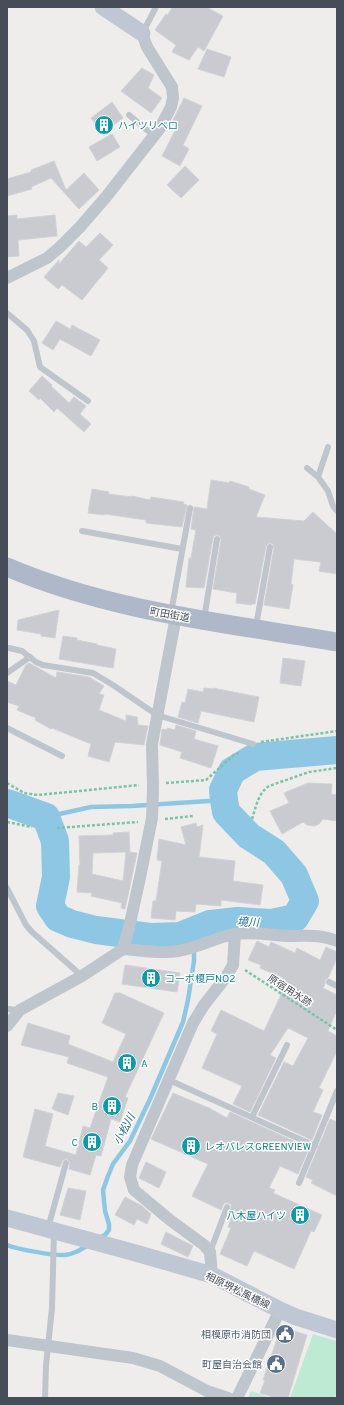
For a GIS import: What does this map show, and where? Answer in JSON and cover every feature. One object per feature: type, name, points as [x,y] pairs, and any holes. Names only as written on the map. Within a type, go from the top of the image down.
[{"type":"main road","name":"町田街道","points":[[7,567],[81,594],[174,615],[337,642]]},
{"type":"street","points":[[7,278],[47,258],[80,227],[106,197],[154,136],[171,107],[173,98],[172,87],[147,47],[142,32],[103,7]]},
{"type":"street","points":[[7,1026],[20,1010],[82,976],[124,945],[129,928],[151,820],[153,786],[152,744],[174,615]]},
{"type":"street","points":[[124,945],[158,953],[180,951],[235,934],[258,933],[292,936],[317,935],[337,941]]},
{"type":"street","points":[[212,1276],[212,1260],[210,1252],[134,1190],[130,1181],[130,1173],[132,1165],[193,1023],[233,965],[235,934]]},
{"type":"street","points":[[7,1218],[51,1235]]},
{"type":"street","name":"相原堺松風橋線","points":[[51,1235],[86,1240],[114,1247],[212,1276],[296,1317],[337,1330]]},
{"type":"street","points":[[237,1398],[280,1310]]},
{"type":"street","points":[[7,1340],[133,1358],[174,1372],[207,1391],[228,1398]]},
{"type":"lane","points":[[142,32],[156,7]]},
{"type":"lane","points":[[129,115],[154,136]]},
{"type":"lane","points":[[7,313],[27,330],[34,341],[40,366],[88,401]]},
{"type":"lane","points":[[318,477],[328,447]]},
{"type":"lane","points":[[307,468],[318,477],[328,491],[333,506],[337,511]]},
{"type":"lane","points":[[174,615],[182,549],[190,508]]},
{"type":"lane","points":[[82,531],[182,549]]},
{"type":"lane","points":[[204,620],[217,539]]},
{"type":"lane","points":[[256,628],[270,547]]},
{"type":"lane","points":[[9,648],[22,652],[43,665],[93,673],[157,715],[253,744]]},
{"type":"lane","points":[[7,673],[30,657]]},
{"type":"lane","points":[[7,728],[62,756]]},
{"type":"lane","points":[[7,888],[26,925],[82,976]]},
{"type":"lane","points":[[330,982],[337,986]]},
{"type":"lane","points":[[7,1009],[20,1010]]},
{"type":"lane","points":[[252,1117],[287,1045]]},
{"type":"lane","points":[[169,1080],[315,1146]]},
{"type":"lane","points":[[299,1183],[337,1092]]},
{"type":"lane","points":[[46,1398],[46,1365],[52,1308],[53,1266],[51,1235],[66,1162]]},
{"type":"lane","points":[[210,1252],[227,1206]]},
{"type":"path","points":[[7,784],[24,793],[38,795],[153,786],[206,780],[234,756],[253,744],[337,731]]},
{"type":"path","points":[[252,819],[260,794],[269,786],[309,772],[337,768]]},
{"type":"path","points":[[57,828],[193,816]]},
{"type":"path","points":[[7,822],[32,827]]},
{"type":"path","name":"原宿用水跡","points":[[233,965],[245,970],[337,1030]]},
{"type":"green space","points":[[313,1334],[337,1341],[337,1392],[335,1398],[290,1398]]},
{"type":"green space","points":[[251,1391],[271,1398],[248,1398]]},
{"type":"building","points":[[172,7],[206,7],[223,16],[204,51],[198,47],[189,60],[172,52],[176,45],[155,30],[166,14],[168,15]]},
{"type":"building","points":[[207,49],[231,57],[224,77],[198,69]]},
{"type":"building","points":[[142,68],[154,75],[148,88],[162,98],[151,113],[121,91]]},
{"type":"building","points":[[184,98],[202,106],[183,145],[189,149],[180,166],[162,156],[177,127],[171,124]]},
{"type":"building","name":"ハイツリベロ","points":[[112,102],[123,118],[102,133],[91,118]]},
{"type":"building","points":[[112,134],[120,147],[97,161],[89,147]]},
{"type":"building","points":[[54,161],[66,190],[84,173],[99,190],[79,209],[51,178],[31,187],[32,189],[7,196],[7,179],[31,172],[31,170]]},
{"type":"building","points":[[185,166],[199,180],[181,198],[167,185]]},
{"type":"building","points":[[17,215],[17,219],[55,215],[57,236],[18,240],[19,256],[7,257],[7,216]]},
{"type":"building","points":[[100,233],[113,245],[99,260],[108,268],[82,300],[62,285],[58,289],[44,277],[59,260],[59,264],[79,241],[86,247]]},
{"type":"building","points":[[56,321],[70,329],[72,325],[100,340],[91,356],[60,339],[53,350],[42,343]]},
{"type":"building","points":[[42,376],[69,403],[74,397],[86,406],[80,414],[91,424],[84,432],[57,408],[54,412],[40,398],[39,400],[29,391]]},
{"type":"building","points":[[211,480],[229,483],[230,481],[249,487],[249,489],[265,495],[256,517],[304,521],[313,512],[337,534],[337,574],[319,571],[321,562],[294,559],[291,584],[293,585],[289,609],[264,605],[274,548],[273,544],[269,543],[266,546],[255,604],[236,603],[237,593],[213,589],[221,540],[220,536],[217,535],[213,538],[204,588],[186,587],[189,558],[191,558],[196,530],[191,529],[194,507],[207,509]]},
{"type":"building","points":[[92,489],[109,492],[108,494],[132,496],[150,500],[151,497],[184,502],[183,504],[187,505],[182,527],[146,523],[146,520],[88,513]]},
{"type":"building","points":[[59,610],[55,638],[17,630],[18,620]]},
{"type":"building","points":[[63,636],[77,638],[77,640],[116,649],[113,668],[59,659]]},
{"type":"building","points":[[283,658],[305,661],[301,686],[280,683]]},
{"type":"building","points":[[29,663],[56,678],[57,672],[89,677],[104,686],[99,694],[104,695],[99,710],[126,721],[126,715],[137,717],[138,725],[148,726],[144,745],[115,742],[109,762],[88,756],[91,744],[52,728],[51,729],[35,720],[36,718],[17,710],[19,706],[7,702],[7,681],[16,685],[26,665]]},
{"type":"building","points":[[204,688],[213,688],[259,697],[254,722],[201,711],[198,723],[178,717],[182,702],[185,703],[188,689],[203,692]]},
{"type":"building","points":[[176,725],[196,731],[194,739],[218,746],[211,768],[180,758],[182,752],[160,745],[162,729],[167,730],[167,728],[175,730]]},
{"type":"building","points":[[308,783],[332,784],[331,794],[337,795],[337,821],[323,819],[315,826],[307,825],[303,822],[282,834],[270,811],[289,803],[284,793]]},
{"type":"building","points":[[196,823],[197,827],[203,825],[199,857],[235,861],[233,881],[263,885],[260,905],[221,900],[221,906],[196,904],[195,912],[176,911],[175,920],[151,918],[153,901],[156,901],[162,861],[157,860],[159,839],[186,845],[181,827]]},
{"type":"building","points":[[129,832],[130,852],[137,853],[125,909],[121,908],[122,903],[91,896],[92,893],[77,892],[80,865],[79,836],[114,835],[113,833]],"holes":[[[126,852],[123,881],[92,874],[93,853]]]},
{"type":"building","points":[[257,941],[269,947],[271,942],[295,953],[297,948],[320,960],[326,947],[337,952],[337,958],[328,978],[325,980],[323,988],[337,995],[337,1010],[328,1031],[337,1036],[337,1051],[319,1088],[323,1090],[313,1112],[322,1115],[312,1140],[258,1115],[284,1062],[293,1066],[308,1038],[288,1028],[270,1055],[276,1058],[250,1112],[233,1104],[242,1086],[202,1068],[217,1034],[211,1031],[221,1010],[264,1031],[285,986],[280,984],[283,978],[260,968],[261,965],[248,960]]},
{"type":"building","name":"コーポ榎戸NO2","points":[[125,965],[180,973],[177,992],[122,984]]},
{"type":"building","points":[[115,993],[120,993],[164,1013],[125,1097],[128,1098],[120,1122],[111,1119],[101,1156],[96,1155],[90,1175],[69,1169],[70,1162],[67,1159],[63,1160],[60,1167],[23,1157],[35,1109],[53,1114],[45,1146],[76,1155],[83,1126],[90,1128],[108,1077],[67,1063],[69,1057],[21,1045],[28,1023],[70,1036],[68,1044],[113,1062],[126,1034],[102,1023]]},
{"type":"building","points":[[58,1093],[74,1096],[68,1115],[52,1109]]},
{"type":"building","points":[[173,1093],[209,1108],[227,1118],[230,1112],[309,1148],[298,1174],[280,1166],[269,1188],[275,1190],[273,1193],[322,1215],[314,1232],[311,1231],[294,1269],[254,1251],[247,1266],[220,1254],[231,1228],[228,1227],[232,1216],[229,1215],[231,1204],[224,1203],[221,1210],[192,1196],[208,1164],[151,1139]]},
{"type":"building","points":[[330,1119],[337,1122],[337,1196],[311,1183],[313,1180],[306,1177]]},
{"type":"building","points":[[146,1162],[166,1172],[159,1188],[139,1178]]},
{"type":"building","points":[[68,1188],[86,1191],[80,1220],[60,1215]]},
{"type":"building","points":[[125,1197],[142,1206],[151,1214],[147,1224],[137,1219],[134,1225],[115,1215]]},
{"type":"building","points":[[166,1232],[193,1246],[188,1257],[161,1244]]},
{"type":"building","points":[[281,1327],[307,1335],[288,1398],[276,1398],[260,1393]]},
{"type":"waterway","name":"境川","points":[[7,803],[46,817],[55,841],[56,877],[50,906],[58,918],[72,924],[96,930],[150,937],[180,936],[210,924],[238,921],[272,923],[295,918],[305,901],[294,875],[274,852],[249,836],[226,812],[223,790],[232,771],[255,757],[337,750]]},
{"type":"waterway","points":[[46,817],[91,807],[224,800]]},
{"type":"waterway","name":"小松川","points":[[99,1238],[105,1235],[109,1230],[103,1190],[108,1176],[113,1164],[130,1141],[183,1022],[194,961],[194,930]]},
{"type":"waterway","name":"小松川","points":[[7,1245],[27,1250],[60,1255],[74,1253],[88,1245]]},
{"type":"place","name":"ハイツリベロ","points":[[104,125]]},
{"type":"place","name":"コーポ榎戸NO2","points":[[151,978]]},
{"type":"place","name":"A","points":[[127,1063]]},
{"type":"place","name":"B","points":[[112,1106]]},
{"type":"place","name":"C","points":[[92,1142]]},
{"type":"place","name":"レオパレスGREENVIEW","points":[[191,1146]]},
{"type":"place","name":"八木屋ハイツ","points":[[300,1215]]},
{"type":"place","name":"相模原市消防団","points":[[285,1334]]},
{"type":"place","name":"町屋自治会館","points":[[276,1364]]}]
